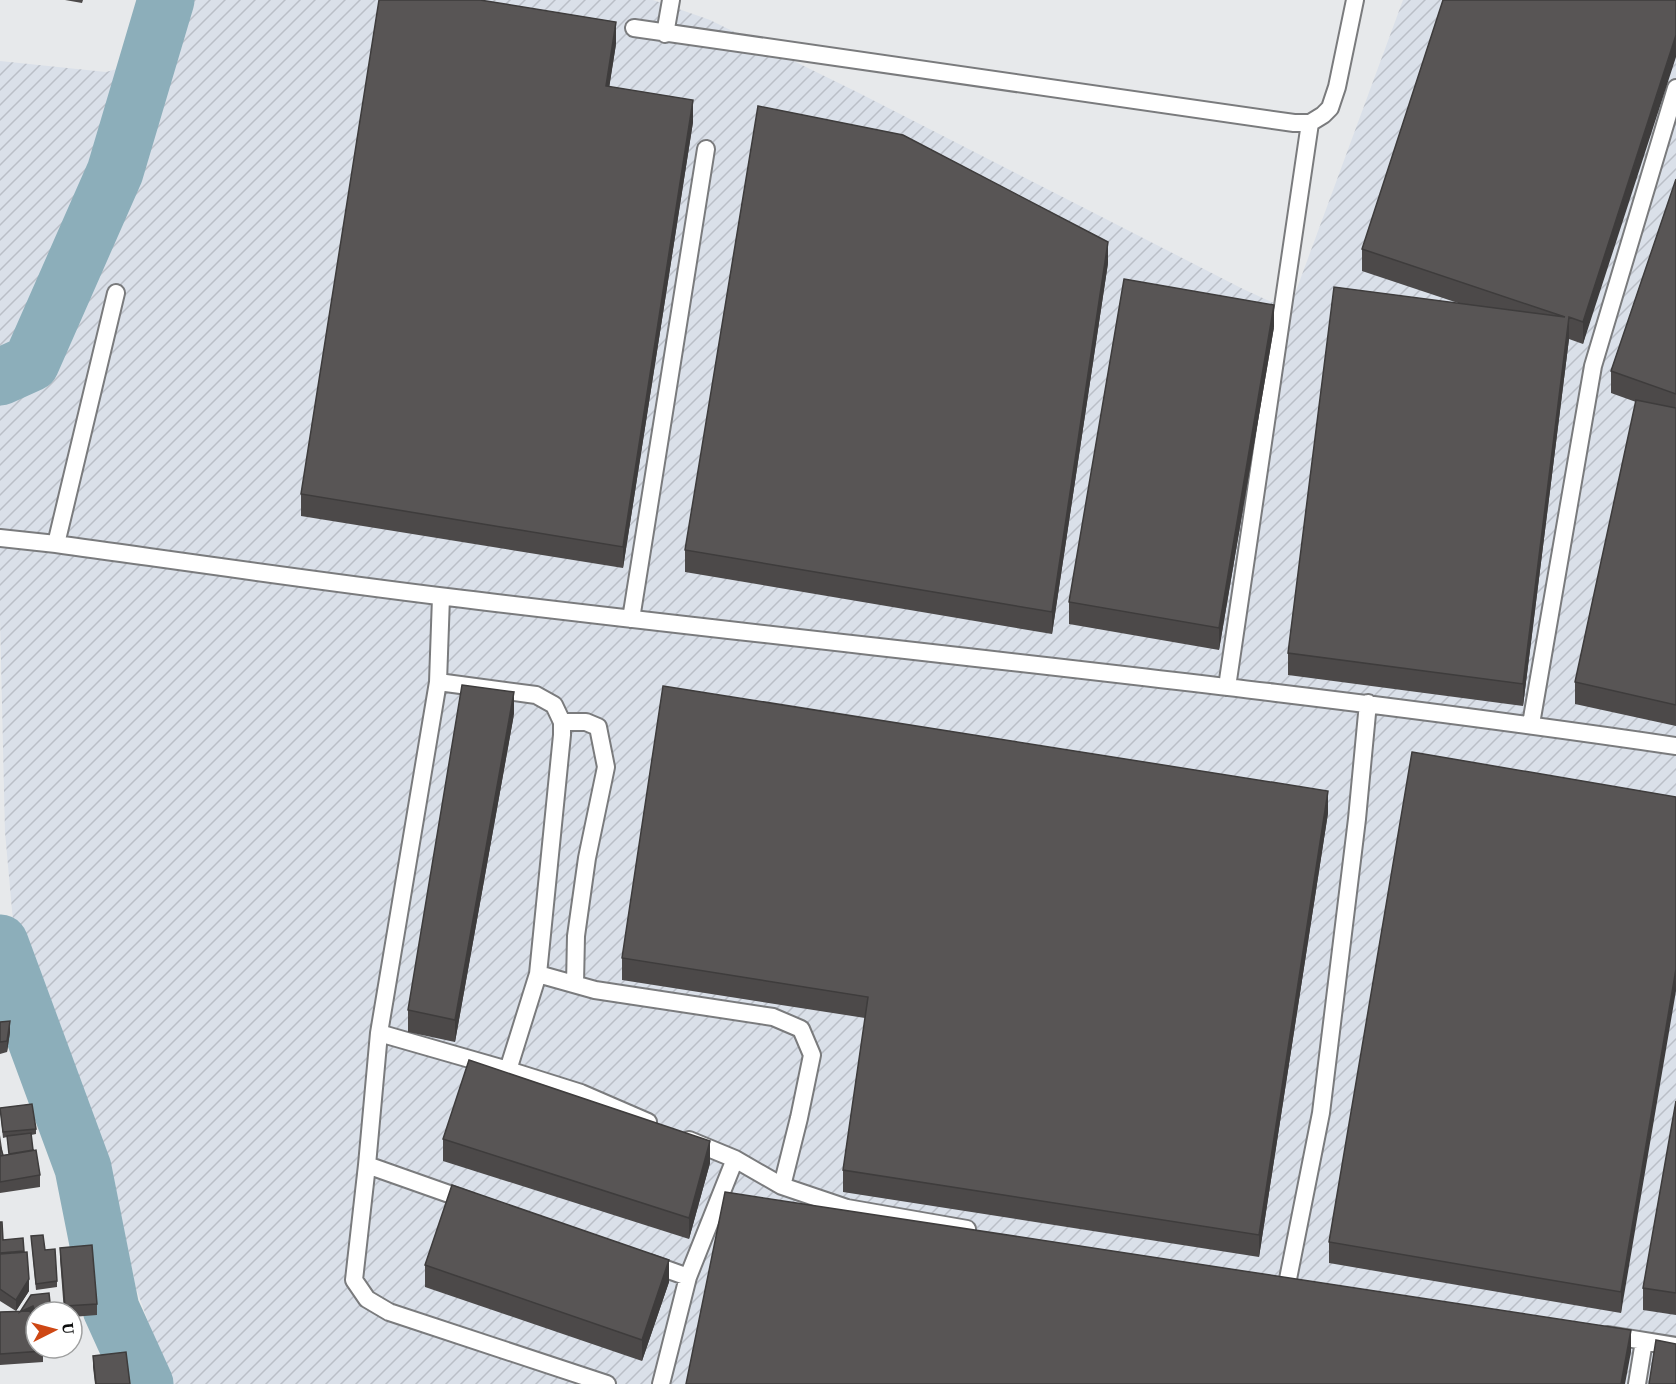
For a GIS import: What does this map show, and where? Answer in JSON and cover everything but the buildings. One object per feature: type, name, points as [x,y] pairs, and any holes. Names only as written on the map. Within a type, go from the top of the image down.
[{"type":"lane","points":[[665,34],[671,0]]},
{"type":"lane","points":[[634,28],[1294,123],[1310,123],[1330,108],[1337,87],[1355,0]]},
{"type":"lane","points":[[1531,724],[1593,366],[1676,88]]},
{"type":"lane","points":[[1227,687],[1310,123]]},
{"type":"lane","points":[[631,619],[705,149]]},
{"type":"lane","points":[[57,544],[116,293]]},
{"type":"lane","points":[[0,538],[441,597],[1368,704],[1531,724],[1676,746]]},
{"type":"lane","points":[[441,597],[438,682],[379,1033],[354,1280],[367,1299],[389,1312],[607,1384]]},
{"type":"lane","points":[[438,682],[536,695],[554,705],[562,722],[538,974],[508,1070]]},
{"type":"lane","points":[[1287,1284],[1322,1113],[1357,819],[1368,704]]},
{"type":"lane","points":[[562,722],[586,722],[598,727],[606,767],[587,858],[576,936],[574,984]]},
{"type":"lane","points":[[538,974],[595,990],[773,1017],[801,1029],[812,1055],[800,1119],[782,1186]]},
{"type":"lane","points":[[379,1033],[508,1070],[581,1094],[658,1126]]},
{"type":"lane","points":[[680,1136],[735,1159],[782,1186],[848,1208],[986,1232]]},
{"type":"lane","points":[[661,1384],[688,1277],[735,1159]]},
{"type":"lane","points":[[367,1165],[489,1208]]},
{"type":"lane","points":[[633,1258],[688,1277]]},
{"type":"lane","points":[[1587,1332],[1676,1346]]},
{"type":"lane","points":[[1637,1384],[1644,1341]]},
{"type":"shaded area","points":[[194,0],[653,0],[710,20],[857,92],[1243,289],[1289,310],[1403,0],[1676,0],[1676,1384],[171,1384],[136,1288],[114,1183],[13,921],[5,832],[0,618],[0,61],[106,72],[177,53]]},
{"type":"waterway","points":[[0,377],[31,363],[115,172],[166,0]]},
{"type":"waterway","points":[[0,943],[83,1168],[111,1309],[145,1384]]}]
